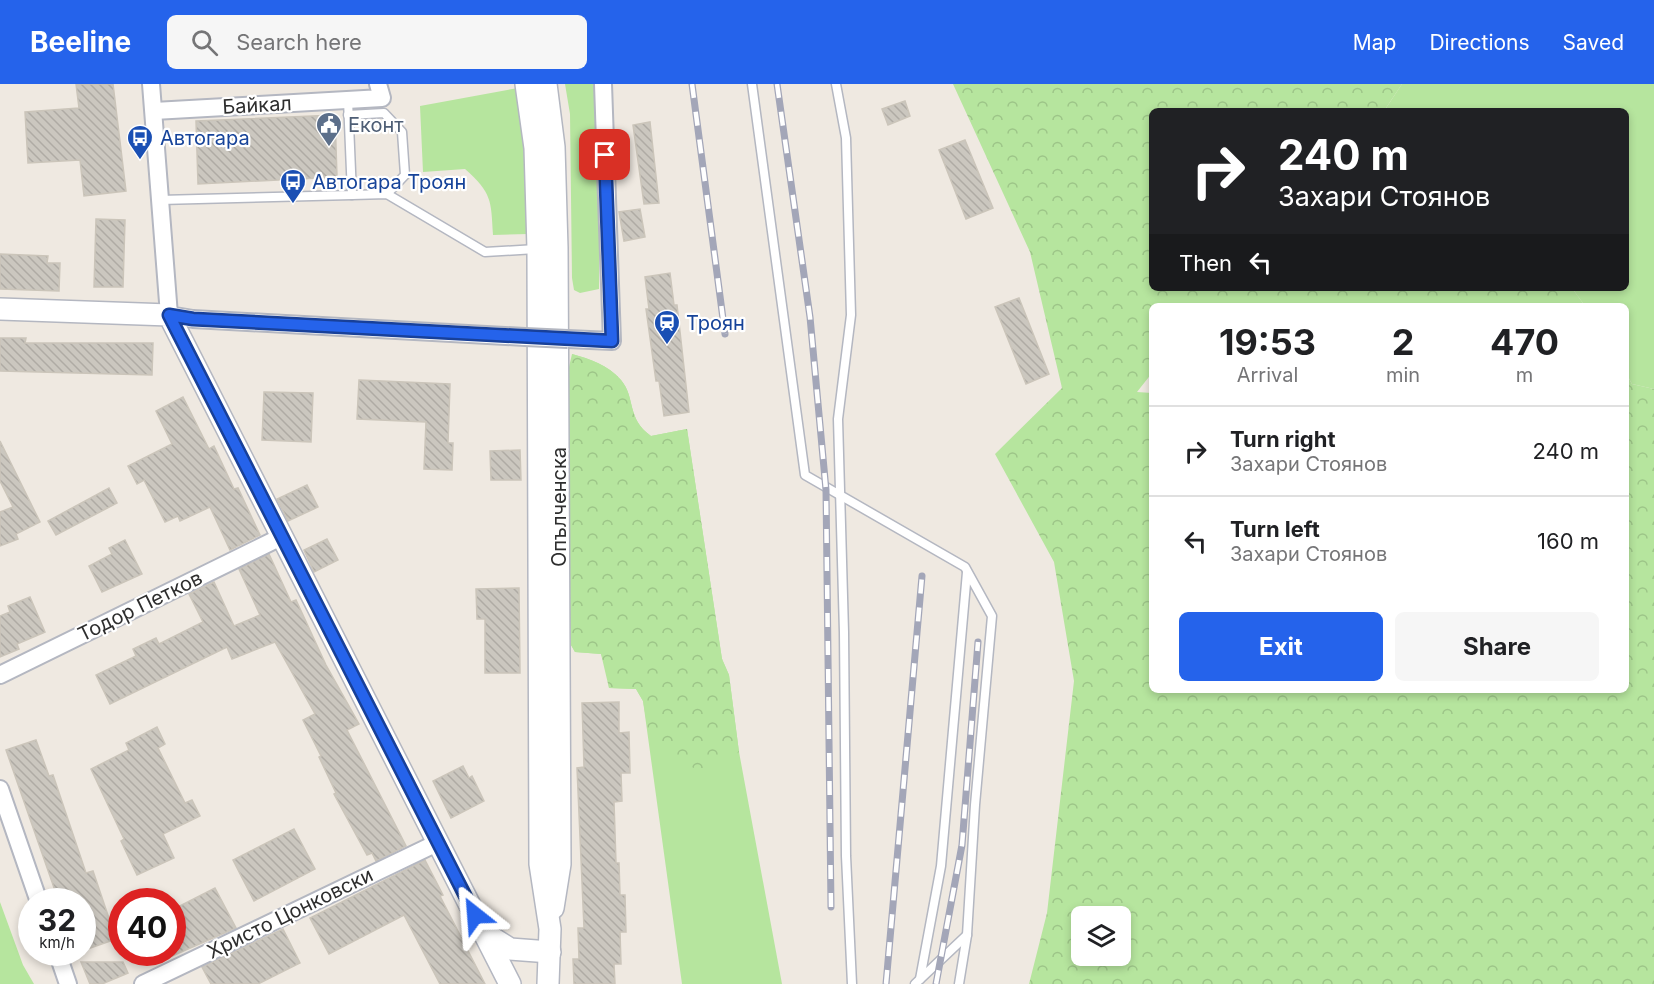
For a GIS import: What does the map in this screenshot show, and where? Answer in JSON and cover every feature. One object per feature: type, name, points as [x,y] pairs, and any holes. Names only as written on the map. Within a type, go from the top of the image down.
[{"type":"street","points":[[151,84],[169,315],[510,984]]},
{"type":"street","name":"Байкал","points":[[154,111],[348,108],[382,98],[378,84]]},
{"type":"street","name":"Опълченска","points":[[526,84],[535,148],[538,249],[540,864],[550,929]]},
{"type":"street","name":"Опълченска","points":[[546,84],[555,147],[557,248],[560,841],[560,864],[550,929],[548,984]]},
{"type":"street","points":[[0,309],[169,315],[193,319],[612,341],[603,84]]},
{"type":"street","name":"Тодор Петков","points":[[0,675],[281,537]]},
{"type":"street","points":[[0,789],[34,888]]},
{"type":"street","name":"Христо Цонковски","points":[[143,984],[437,843]]},
{"type":"street","points":[[484,933],[510,949],[550,952]]},
{"type":"street","points":[[62,966],[68,984]]},
{"type":"lane","points":[[752,84],[805,475],[965,567],[992,616],[975,805],[967,935],[959,984]]},
{"type":"lane","points":[[836,84],[846,138],[851,315],[838,419],[844,632],[846,856],[852,984]]},
{"type":"lane","points":[[352,195],[348,108],[384,113],[402,132],[405,175],[387,194]]},
{"type":"lane","points":[[160,200],[387,194],[484,252],[538,249]]},
{"type":"lane","points":[[918,982],[941,866],[967,572]]},
{"type":"lane","points":[[918,982],[967,935]]},
{"type":"green space","points":[[565,84],[599,84],[600,97],[599,289],[580,293],[574,290],[572,278],[570,114]]},
{"type":"green space","points":[[953,84],[1402,84],[1386,108],[1149,108],[1149,291],[1574,291],[1583,303],[1149,303],[1149,377],[1137,392],[1149,393],[1149,693],[1629,693],[1629,378],[1632,384],[1654,389],[1654,984],[1029,984],[1047,913],[1074,681],[1054,562],[995,454],[1062,388],[1030,252]]},
{"type":"green space","points":[[1402,84],[1654,84],[1654,389],[1632,384],[1629,378],[1629,303],[1583,303],[1574,291],[1629,291],[1629,108],[1386,108]]},
{"type":"green space","points":[[518,88],[524,144],[528,234],[493,235],[492,213],[488,198],[485,191],[465,169],[423,172],[420,106]]},
{"type":"green space","points":[[572,354],[605,366],[621,380],[626,387],[634,415],[643,429],[651,436],[687,429],[722,659],[729,675],[739,752],[782,984],[682,984],[643,701],[636,689],[609,688],[607,671],[601,654],[575,652],[571,645]]},
{"type":"green space","points":[[572,354],[605,366],[621,380],[626,387],[634,415],[643,429],[651,436],[687,429],[722,659],[729,675],[739,752],[707,776],[650,742],[643,701],[636,689],[609,688],[601,654],[575,652],[571,645],[565,484],[566,380]]},
{"type":"green space","points":[[0,902],[18,951],[18,966],[24,966],[34,984],[0,984]]},
{"type":"building","points":[[76,84],[113,84],[126,191],[84,196],[80,160],[28,163],[25,112],[79,108]]},
{"type":"building","points":[[905,101],[910,116],[888,125],[882,109]]},
{"type":"building","points":[[335,115],[337,177],[198,184],[196,121]]},
{"type":"building","points":[[650,122],[659,203],[644,204],[633,125]]},
{"type":"building","points":[[965,140],[993,208],[966,219],[939,150]]},
{"type":"building","points":[[640,209],[645,237],[624,241],[619,212]]},
{"type":"building","points":[[96,219],[125,220],[123,287],[94,287]]},
{"type":"building","points":[[0,254],[48,256],[47,263],[60,263],[59,291],[0,289]]},
{"type":"building","points":[[670,273],[674,305],[677,305],[689,412],[664,416],[659,381],[656,381],[646,309],[649,309],[645,277]]},
{"type":"building","points":[[1019,298],[1049,374],[1026,384],[995,307]]},
{"type":"building","points":[[0,338],[26,338],[25,343],[153,343],[152,375],[0,371]]},
{"type":"building","points":[[359,380],[450,384],[448,443],[453,443],[452,470],[424,469],[426,422],[357,419]]},
{"type":"building","points":[[264,392],[313,393],[311,442],[262,440]]},
{"type":"building","points":[[183,397],[209,449],[214,446],[234,489],[238,488],[260,535],[230,550],[210,507],[180,521],[178,516],[165,522],[144,480],[137,484],[128,466],[172,444],[156,411]]},
{"type":"building","points":[[0,441],[40,522],[16,534],[18,539],[0,546],[0,512],[13,507],[0,481]]},
{"type":"building","points":[[520,450],[521,480],[491,480],[490,451]]},
{"type":"building","points":[[307,485],[318,507],[288,521],[277,499]]},
{"type":"building","points":[[109,488],[117,503],[56,535],[48,521]]},
{"type":"building","points":[[327,539],[338,560],[314,572],[304,550]]},
{"type":"building","points":[[125,540],[142,574],[102,592],[89,566],[112,554],[109,548]]},
{"type":"building","points":[[269,554],[291,602],[296,600],[326,665],[359,724],[347,730],[406,846],[376,861],[372,853],[367,855],[334,794],[336,793],[319,757],[321,756],[303,720],[315,714],[275,642],[232,659],[227,647],[110,704],[96,675],[136,656],[133,649],[156,638],[159,644],[203,622],[189,594],[214,582],[234,626],[260,615],[239,569]]},
{"type":"building","points":[[519,588],[520,673],[485,673],[485,619],[477,619],[476,589]]},
{"type":"building","points":[[30,597],[45,632],[17,644],[19,649],[0,657],[0,616],[10,612],[8,606]]},
{"type":"building","points":[[619,702],[619,733],[629,732],[630,773],[621,773],[622,801],[614,802],[616,863],[619,863],[620,895],[625,895],[626,932],[620,932],[621,964],[614,964],[615,984],[574,984],[573,959],[579,959],[578,928],[584,928],[577,768],[584,767],[582,703]]},
{"type":"building","points":[[157,727],[165,744],[158,748],[185,803],[192,800],[200,816],[163,834],[174,858],[137,875],[121,841],[124,839],[91,769],[129,750],[126,743]]},
{"type":"building","points":[[36,740],[49,776],[53,775],[86,873],[93,871],[108,915],[108,942],[96,946],[96,888],[54,888],[6,750]]},
{"type":"building","points":[[463,766],[469,778],[472,776],[484,801],[451,818],[433,781]]},
{"type":"building","points":[[294,829],[315,869],[254,901],[233,860]]},
{"type":"building","points":[[425,860],[443,895],[440,896],[485,984],[440,984],[404,915],[329,954],[310,918]]},
{"type":"building","points":[[215,888],[236,928],[186,950],[186,903]]},
{"type":"building","points":[[283,929],[300,963],[258,984],[211,984],[202,967]]},
{"type":"building","points":[[96,962],[108,962],[108,966],[125,966],[128,973],[102,984],[90,984],[83,966],[96,966]]},
{"type":"railway","points":[[692,84],[725,334]]},
{"type":"railway","points":[[777,84],[810,317],[826,490],[831,907]]},
{"type":"railway","points":[[886,984],[922,576]]},
{"type":"railway","points":[[936,984],[962,845],[978,642]]},
{"type":"place","name":"Еконт","points":[[329,148]]},
{"type":"place","name":"Автогара","points":[[140,161]]},
{"type":"place","name":"Автогара Троян","points":[[293,205]]},
{"type":"place","name":"Троян","points":[[667,346]]},
{"type":"route","points":[[475,915],[169,315],[193,319],[612,341],[605,155]]}]
